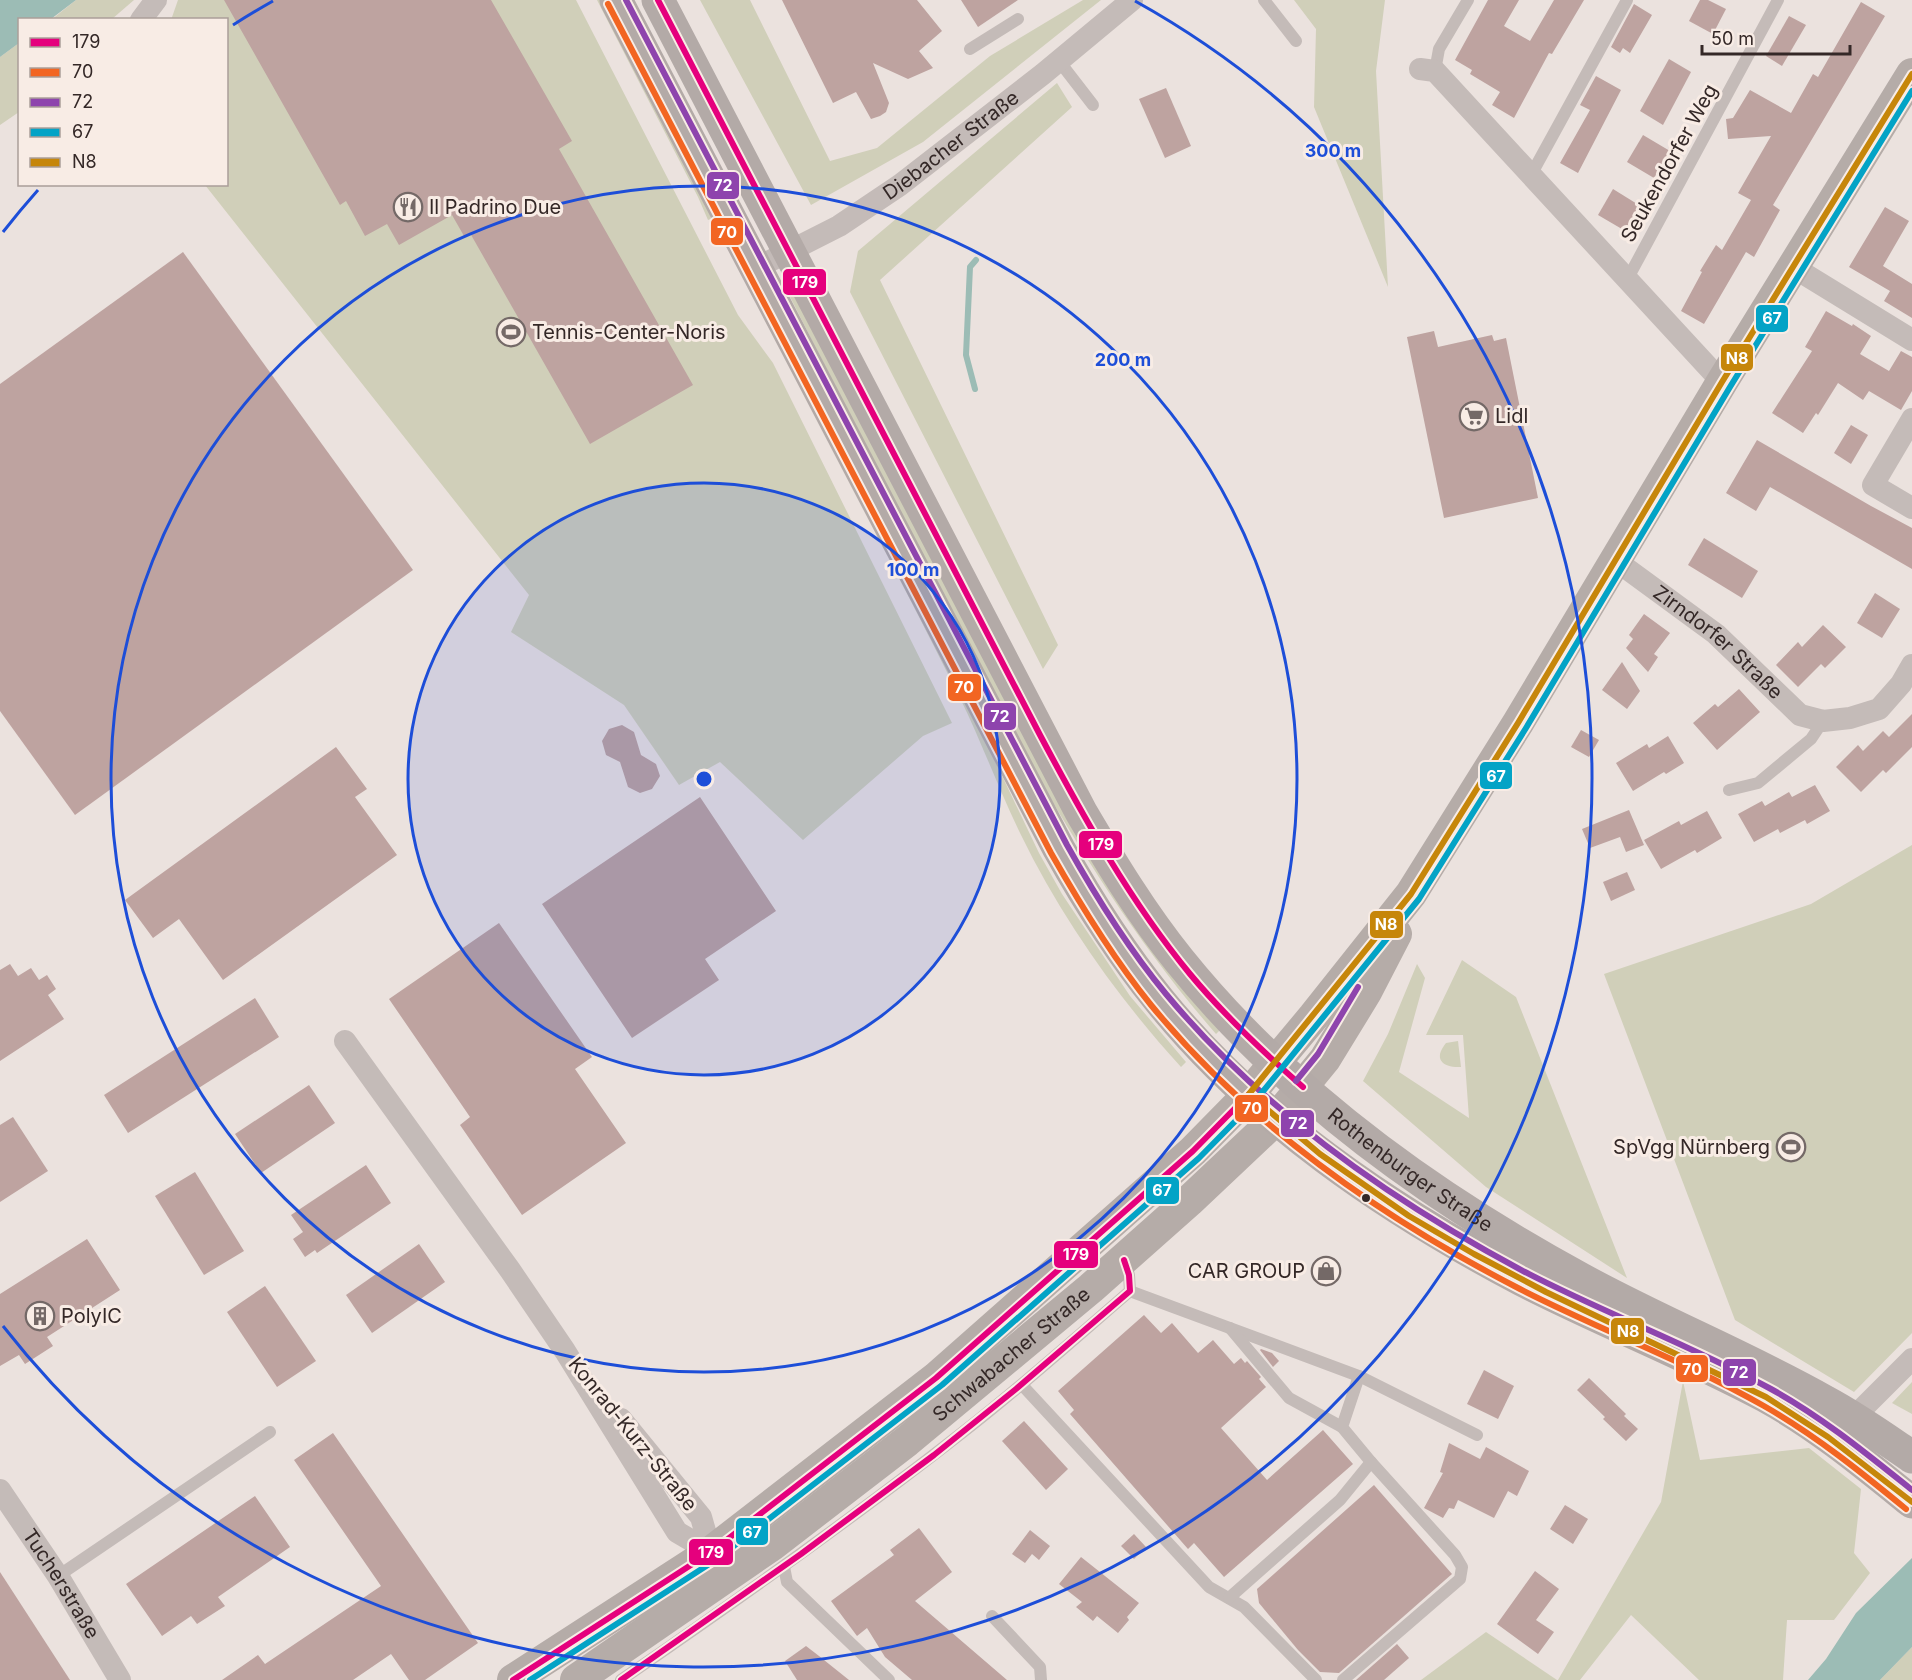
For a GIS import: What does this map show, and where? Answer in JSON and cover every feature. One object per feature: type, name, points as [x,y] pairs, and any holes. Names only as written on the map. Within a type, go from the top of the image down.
[{"type":"main road","name":"Rothenburger Straße","points":[[616,0],[1079,885],[1157,999],[1193,1040],[1276,1119],[1350,1176],[1409,1216],[1546,1292],[1775,1402],[1828,1437],[1912,1501]]},
{"type":"main road","name":"Rothenburger Straße","points":[[658,0],[1040,735],[1103,848],[1147,917],[1177,958],[1226,1014],[1303,1088],[1355,1131],[1417,1177],[1520,1244],[1582,1280],[1786,1380],[1855,1419],[1912,1457]]},
{"type":"main road","points":[[1411,894],[1518,723],[1722,382],[1912,74]]},
{"type":"main road","name":"Schwabacher Straße","points":[[576,1680],[719,1564],[936,1378],[1193,1151],[1249,1094],[1411,894]]},
{"type":"main road","name":"Schwabacher Straße","points":[[513,1680],[719,1564],[772,1545],[923,1428],[1124,1260],[1232,1162],[1276,1119],[1303,1088],[1325,1059],[1366,992],[1395,937],[1411,894]]},
{"type":"street","points":[[142,18],[156,0]]},
{"type":"street","name":"Diebacher Straße","points":[[756,268],[838,226],[900,185],[1059,61],[1132,0]]},
{"type":"street","points":[[1428,70],[1531,176],[1722,382]]},
{"type":"street","points":[[1793,267],[1912,340]]},
{"type":"street","points":[[1912,419],[1873,485],[1912,508]]},
{"type":"street","name":"Zirndorfer Straße","points":[[1615,560],[1716,634],[1800,715],[1823,721],[1850,718],[1879,709],[1900,684],[1912,665]]},
{"type":"street","name":"Konrad-Kurz-Straße","points":[[345,1041],[510,1270],[565,1351],[677,1532],[719,1564]]},
{"type":"street","points":[[1855,1419],[1912,1359]]},
{"type":"street","name":"Tucherstraße","points":[[0,1490],[58,1576],[120,1680]]},
{"type":"lane","points":[[1264,0],[1296,41]]},
{"type":"lane","points":[[1428,70],[1468,0]]},
{"type":"lane","points":[[1531,176],[1627,0]]},
{"type":"lane","name":"Seukendorfer Weg","points":[[1627,280],[1778,0]]},
{"type":"lane","points":[[970,49],[1018,19]]},
{"type":"lane","points":[[1059,61],[1093,105]]},
{"type":"lane","points":[[1729,790],[1758,783],[1811,739],[1823,721]]},
{"type":"lane","points":[[1124,1260],[1129,1275],[1130,1291]]},
{"type":"lane","points":[[1130,1291],[1359,1376],[1478,1435]]},
{"type":"lane","points":[[621,1680],[784,1567],[972,1425],[1022,1385],[1130,1291]]},
{"type":"lane","points":[[1229,1327],[1289,1398],[1342,1427],[1455,1555],[1462,1567],[1460,1580],[1343,1680]]},
{"type":"lane","points":[[1342,1427],[1359,1376]]},
{"type":"lane","points":[[1022,1385],[1209,1587],[1244,1607],[1316,1680]]},
{"type":"lane","points":[[58,1576],[270,1432]]},
{"type":"lane","points":[[1229,1598],[1340,1500],[1371,1462]]},
{"type":"lane","points":[[784,1567],[787,1582],[889,1680]]},
{"type":"lane","points":[[992,1616],[1040,1667],[1041,1680]]},
{"type":"green space","points":[[76,0],[134,0],[113,18],[54,18]]},
{"type":"green space","name":"Tennis-Center-Noris","points":[[178,0],[576,0],[738,315],[773,363],[952,723],[923,736],[803,840],[720,762],[679,785],[624,705],[511,632],[529,595],[206,186],[228,186],[228,18],[172,18]]},
{"type":"green space","points":[[597,0],[604,0],[713,218],[708,220]]},
{"type":"green space","points":[[700,0],[750,0],[830,161],[877,148],[990,56],[1083,0],[1101,0],[923,142],[811,205]]},
{"type":"green space","points":[[1294,0],[1385,0],[1376,71],[1388,287],[1314,107],[1316,29]]},
{"type":"green space","points":[[18,44],[18,113],[0,125],[0,57]]},
{"type":"green space","points":[[1057,83],[1072,107],[880,280],[1058,645],[1043,669],[850,292],[858,251]]},
{"type":"green space","points":[[788,283],[1223,1027],[1216,1034],[1136,932],[1100,879],[1033,768],[972,655],[786,289]]},
{"type":"green space","points":[[799,387],[992,755],[1039,853],[1062,894],[1130,996],[1186,1062],[1181,1067],[1135,1013],[1093,957],[1054,897],[1013,818],[960,698]]},
{"type":"green space","name":"SpVgg Nürnberg","points":[[1912,845],[1912,1333],[1854,1392],[1735,1320],[1604,974],[1811,904]]},
{"type":"green space","points":[[1462,960],[1516,997],[1627,1278],[1486,1187],[1363,1081],[1388,1034],[1417,964],[1425,978],[1399,1072],[1469,1118],[1463,1035],[1426,1035]]},
{"type":"green space","points":[[1458,1041],[1461,1067],[1445,1064],[1440,1058],[1442,1049],[1446,1043]]},
{"type":"green space","points":[[1683,1381],[1700,1460],[1809,1448],[1861,1489],[1854,1553],[1870,1573],[1834,1620],[1787,1620],[1783,1680],[1699,1680],[1631,1615],[1580,1680],[1558,1680],[1661,1502]]},
{"type":"green space","points":[[1912,1382],[1912,1414],[1892,1403]]},
{"type":"green space","points":[[1486,1632],[1557,1680],[1421,1680]]},
{"type":"green space","points":[[1912,1647],[1912,1680],[1880,1680]]},
{"type":"water","points":[[0,0],[76,0],[52,18],[18,18],[18,44],[0,57]]},
{"type":"water","points":[[1912,1558],[1912,1647],[1880,1680],[1808,1680],[1826,1659],[1856,1613]]},
{"type":"building","points":[[224,0],[491,0],[572,141],[559,149],[693,385],[590,444],[470,233],[464,236],[452,215],[399,245],[387,224],[365,236],[346,201],[340,205]]},
{"type":"building","points":[[782,0],[917,0],[942,31],[919,51],[933,68],[908,79],[873,63],[889,103],[886,112],[880,116],[871,119],[856,92],[833,103]]},
{"type":"building","points":[[961,0],[1018,0],[978,27]]},
{"type":"building","points":[[1488,0],[1519,0],[1504,26],[1530,41],[1554,0],[1584,0],[1552,54],[1549,53],[1514,118],[1492,105],[1500,92],[1470,74],[1472,70],[1455,60]]},
{"type":"building","points":[[1700,0],[1708,0],[1726,9],[1713,34],[1689,21]]},
{"type":"building","points":[[1861,2],[1885,16],[1773,205],[1780,210],[1754,257],[1746,252],[1704,324],[1681,311],[1702,272],[1700,271],[1716,245],[1722,250],[1751,200],[1738,193],[1771,136],[1728,139],[1726,119],[1733,118],[1750,90],[1791,113],[1813,74],[1818,77]]},
{"type":"building","points":[[1634,4],[1652,15],[1630,53],[1623,48],[1620,53],[1611,47]]},
{"type":"building","points":[[1789,16],[1806,25],[1782,66],[1766,56]]},
{"type":"building","points":[[1669,59],[1691,72],[1663,125],[1640,111]]},
{"type":"building","points":[[1596,76],[1621,90],[1578,173],[1560,163],[1590,110],[1580,105]]},
{"type":"building","points":[[1166,88],[1191,146],[1165,158],[1139,99]]},
{"type":"building","points":[[1643,135],[1670,151],[1654,178],[1627,162]]},
{"type":"building","points":[[1613,189],[1642,207],[1627,232],[1598,215]]},
{"type":"building","points":[[1885,207],[1909,221],[1883,266],[1912,284],[1912,318],[1884,301],[1890,291],[1849,267]]},
{"type":"building","points":[[183,252],[413,570],[75,815],[0,711],[0,384]]},
{"type":"building","points":[[1826,311],[1871,336],[1860,354],[1889,371],[1901,351],[1912,357],[1912,391],[1901,410],[1869,391],[1863,400],[1838,383],[1818,415],[1816,413],[1803,433],[1772,413],[1812,351],[1805,347]]},
{"type":"building","points":[[1434,331],[1438,347],[1492,335],[1494,341],[1506,338],[1538,498],[1444,518],[1407,337]]},
{"type":"building","points":[[1851,425],[1868,435],[1851,464],[1834,453]]},
{"type":"building","points":[[1757,440],[1912,528],[1912,569],[1770,487],[1756,511],[1726,493]]},
{"type":"building","points":[[1704,538],[1758,571],[1742,598],[1688,565]]},
{"type":"building","points":[[1875,593],[1900,609],[1882,638],[1857,623]]},
{"type":"building","points":[[1644,614],[1670,633],[1654,654],[1658,657],[1648,672],[1626,648],[1633,639],[1629,635]]},
{"type":"building","points":[[1823,625],[1846,647],[1825,668],[1821,664],[1798,687],[1776,665],[1798,642],[1802,647]]},
{"type":"building","points":[[1622,662],[1640,691],[1627,709],[1602,690]]},
{"type":"building","points":[[1739,689],[1760,712],[1717,750],[1693,723],[1715,704],[1718,707]]},
{"type":"building","points":[[1912,714],[1912,747],[1886,773],[1883,770],[1861,792],[1836,767],[1858,745],[1863,751],[1883,731],[1889,737]]},
{"type":"building","points":[[622,725],[634,732],[641,755],[656,764],[660,776],[652,789],[640,793],[628,787],[620,762],[606,755],[602,741],[609,729]]},
{"type":"building","points":[[1581,730],[1599,740],[1589,757],[1571,747]]},
{"type":"building","points":[[1668,736],[1684,763],[1633,791],[1616,763],[1647,744],[1649,748]]},
{"type":"building","points":[[336,747],[367,789],[355,797],[397,855],[223,980],[179,919],[153,938],[125,900]]},
{"type":"building","points":[[1815,785],[1830,811],[1807,824],[1805,820],[1780,833],[1778,829],[1754,842],[1738,814],[1762,801],[1765,806],[1789,792],[1792,797]]},
{"type":"building","points":[[700,797],[776,911],[705,959],[719,980],[632,1038],[542,904]]},
{"type":"building","points":[[1629,810],[1644,845],[1626,852],[1620,837],[1590,848],[1582,829]]},
{"type":"building","points":[[1707,811],[1722,838],[1697,853],[1695,850],[1661,869],[1644,840],[1679,821],[1681,825]]},
{"type":"building","points":[[1627,872],[1635,890],[1611,901],[1603,882]]},
{"type":"building","points":[[499,923],[592,1057],[575,1069],[626,1143],[522,1215],[460,1125],[470,1117],[389,999]]},
{"type":"building","points":[[10,964],[18,976],[31,968],[39,980],[47,975],[56,989],[48,995],[64,1019],[0,1061],[0,970]]},
{"type":"building","points":[[255,998],[279,1037],[128,1133],[104,1095]]},
{"type":"building","points":[[309,1085],[335,1123],[261,1173],[235,1134]]},
{"type":"building","points":[[13,1117],[48,1171],[0,1202],[0,1125]]},
{"type":"building","points":[[366,1165],[391,1203],[317,1253],[315,1250],[305,1257],[293,1239],[303,1232],[291,1215]]},
{"type":"building","points":[[195,1172],[244,1251],[204,1275],[155,1196]]},
{"type":"building","name":"PolyIC","points":[[87,1239],[120,1290],[47,1337],[53,1346],[25,1364],[19,1355],[0,1366],[0,1294]]},
{"type":"building","points":[[419,1244],[445,1282],[372,1333],[346,1295]]},
{"type":"building","points":[[265,1286],[316,1361],[277,1387],[227,1312]]},
{"type":"building","points":[[1144,1315],[1161,1333],[1172,1323],[1198,1353],[1213,1340],[1234,1364],[1241,1358],[1245,1363],[1247,1361],[1261,1377],[1259,1379],[1266,1387],[1221,1428],[1267,1480],[1323,1430],[1353,1464],[1224,1577],[1194,1543],[1188,1549],[1070,1414],[1074,1410],[1058,1391]]},
{"type":"building","points":[[1260,1350],[1272,1353],[1279,1361],[1273,1367]]},
{"type":"building","points":[[1484,1370],[1514,1386],[1498,1419],[1467,1404]]},
{"type":"building","points":[[1589,1378],[1638,1429],[1626,1441],[1577,1390]]},
{"type":"building","points":[[1024,1421],[1068,1469],[1046,1490],[1002,1441]]},
{"type":"building","points":[[333,1433],[478,1643],[425,1680],[409,1680],[391,1654],[353,1680],[222,1680],[258,1655],[265,1664],[381,1586],[294,1460]]},
{"type":"building","points":[[1449,1443],[1480,1459],[1486,1447],[1529,1471],[1517,1496],[1508,1491],[1494,1518],[1458,1500],[1454,1509],[1449,1508],[1443,1518],[1424,1508],[1443,1473],[1440,1472]]},
{"type":"building","points":[[1374,1485],[1452,1574],[1339,1673],[1320,1672],[1298,1650],[1259,1603],[1257,1589]]},
{"type":"building","points":[[255,1496],[290,1547],[218,1597],[225,1606],[197,1624],[191,1616],[162,1636],[126,1584]]},
{"type":"building","points":[[1565,1505],[1588,1519],[1573,1544],[1550,1529]]},
{"type":"building","points":[[919,1528],[952,1572],[915,1601],[1007,1680],[912,1680],[885,1657],[867,1628],[857,1636],[831,1601],[894,1555],[890,1550]]},
{"type":"building","points":[[1030,1530],[1050,1546],[1039,1560],[1032,1554],[1025,1563],[1012,1554]]},
{"type":"building","points":[[1134,1534],[1146,1547],[1134,1559],[1121,1546]]},
{"type":"building","points":[[1081,1557],[1139,1603],[1127,1617],[1129,1620],[1118,1633],[1097,1616],[1093,1621],[1076,1607],[1082,1602],[1059,1584]]},
{"type":"building","points":[[1535,1571],[1559,1589],[1536,1620],[1554,1632],[1538,1654],[1497,1624]]},
{"type":"building","points":[[0,1572],[70,1680],[0,1680]]},
{"type":"building","points":[[1397,1644],[1409,1658],[1384,1680],[1356,1680]]},
{"type":"building","points":[[806,1646],[849,1680],[797,1680],[785,1661]]},
{"type":"waterway","points":[[975,389],[966,355],[970,267],[976,260]]},
{"type":"transit line","name":"72","points":[[626,0],[1067,845],[1113,922],[1166,994],[1204,1037],[1287,1115],[1378,1184],[1475,1245],[1525,1272],[1771,1389],[1826,1424],[1912,1490]]},
{"type":"transit line","name":"179","points":[[658,0],[1040,735],[1109,858],[1147,918],[1190,974],[1244,1033],[1303,1087]]},
{"type":"transit line","name":"70","points":[[608,4],[1051,853],[1098,931],[1151,1005],[1231,1090],[1321,1166],[1369,1200],[1418,1232],[1520,1289],[1704,1374],[1764,1406],[1855,1468],[1906,1509]]},
{"type":"transit line","name":"N8","points":[[1912,74],[1722,382],[1518,723],[1411,894],[1249,1094],[1320,1154],[1409,1216],[1546,1292],[1766,1397],[1828,1437],[1912,1502]]},
{"type":"transit line","name":"67","points":[[530,1680],[717,1559],[942,1385],[1199,1158],[1256,1100],[1419,899],[1526,728],[1730,387],[1912,91]]},
{"type":"transit line","name":"72","points":[[1296,1081],[1318,1054],[1358,987]]},
{"type":"transit line","name":"179","points":[[513,1680],[711,1552],[936,1378],[1193,1151],[1249,1094]]},
{"type":"transit line","name":"179","points":[[621,1680],[801,1554],[934,1455],[1016,1389],[1130,1291],[1129,1275],[1124,1260]]},
{"type":"place","name":"Il Padrino Due","points":[[408,207]]},
{"type":"place","name":"Tennis-Center-Noris","points":[[511,332]]},
{"type":"place","name":"Lidl","points":[[1474,416]]},
{"type":"place","name":"SpVgg Nürnberg","points":[[1791,1147]]},
{"type":"place","name":"CAR GROUP","points":[[1326,1271]]},
{"type":"place","name":"PolyIC","points":[[40,1316]]}]
